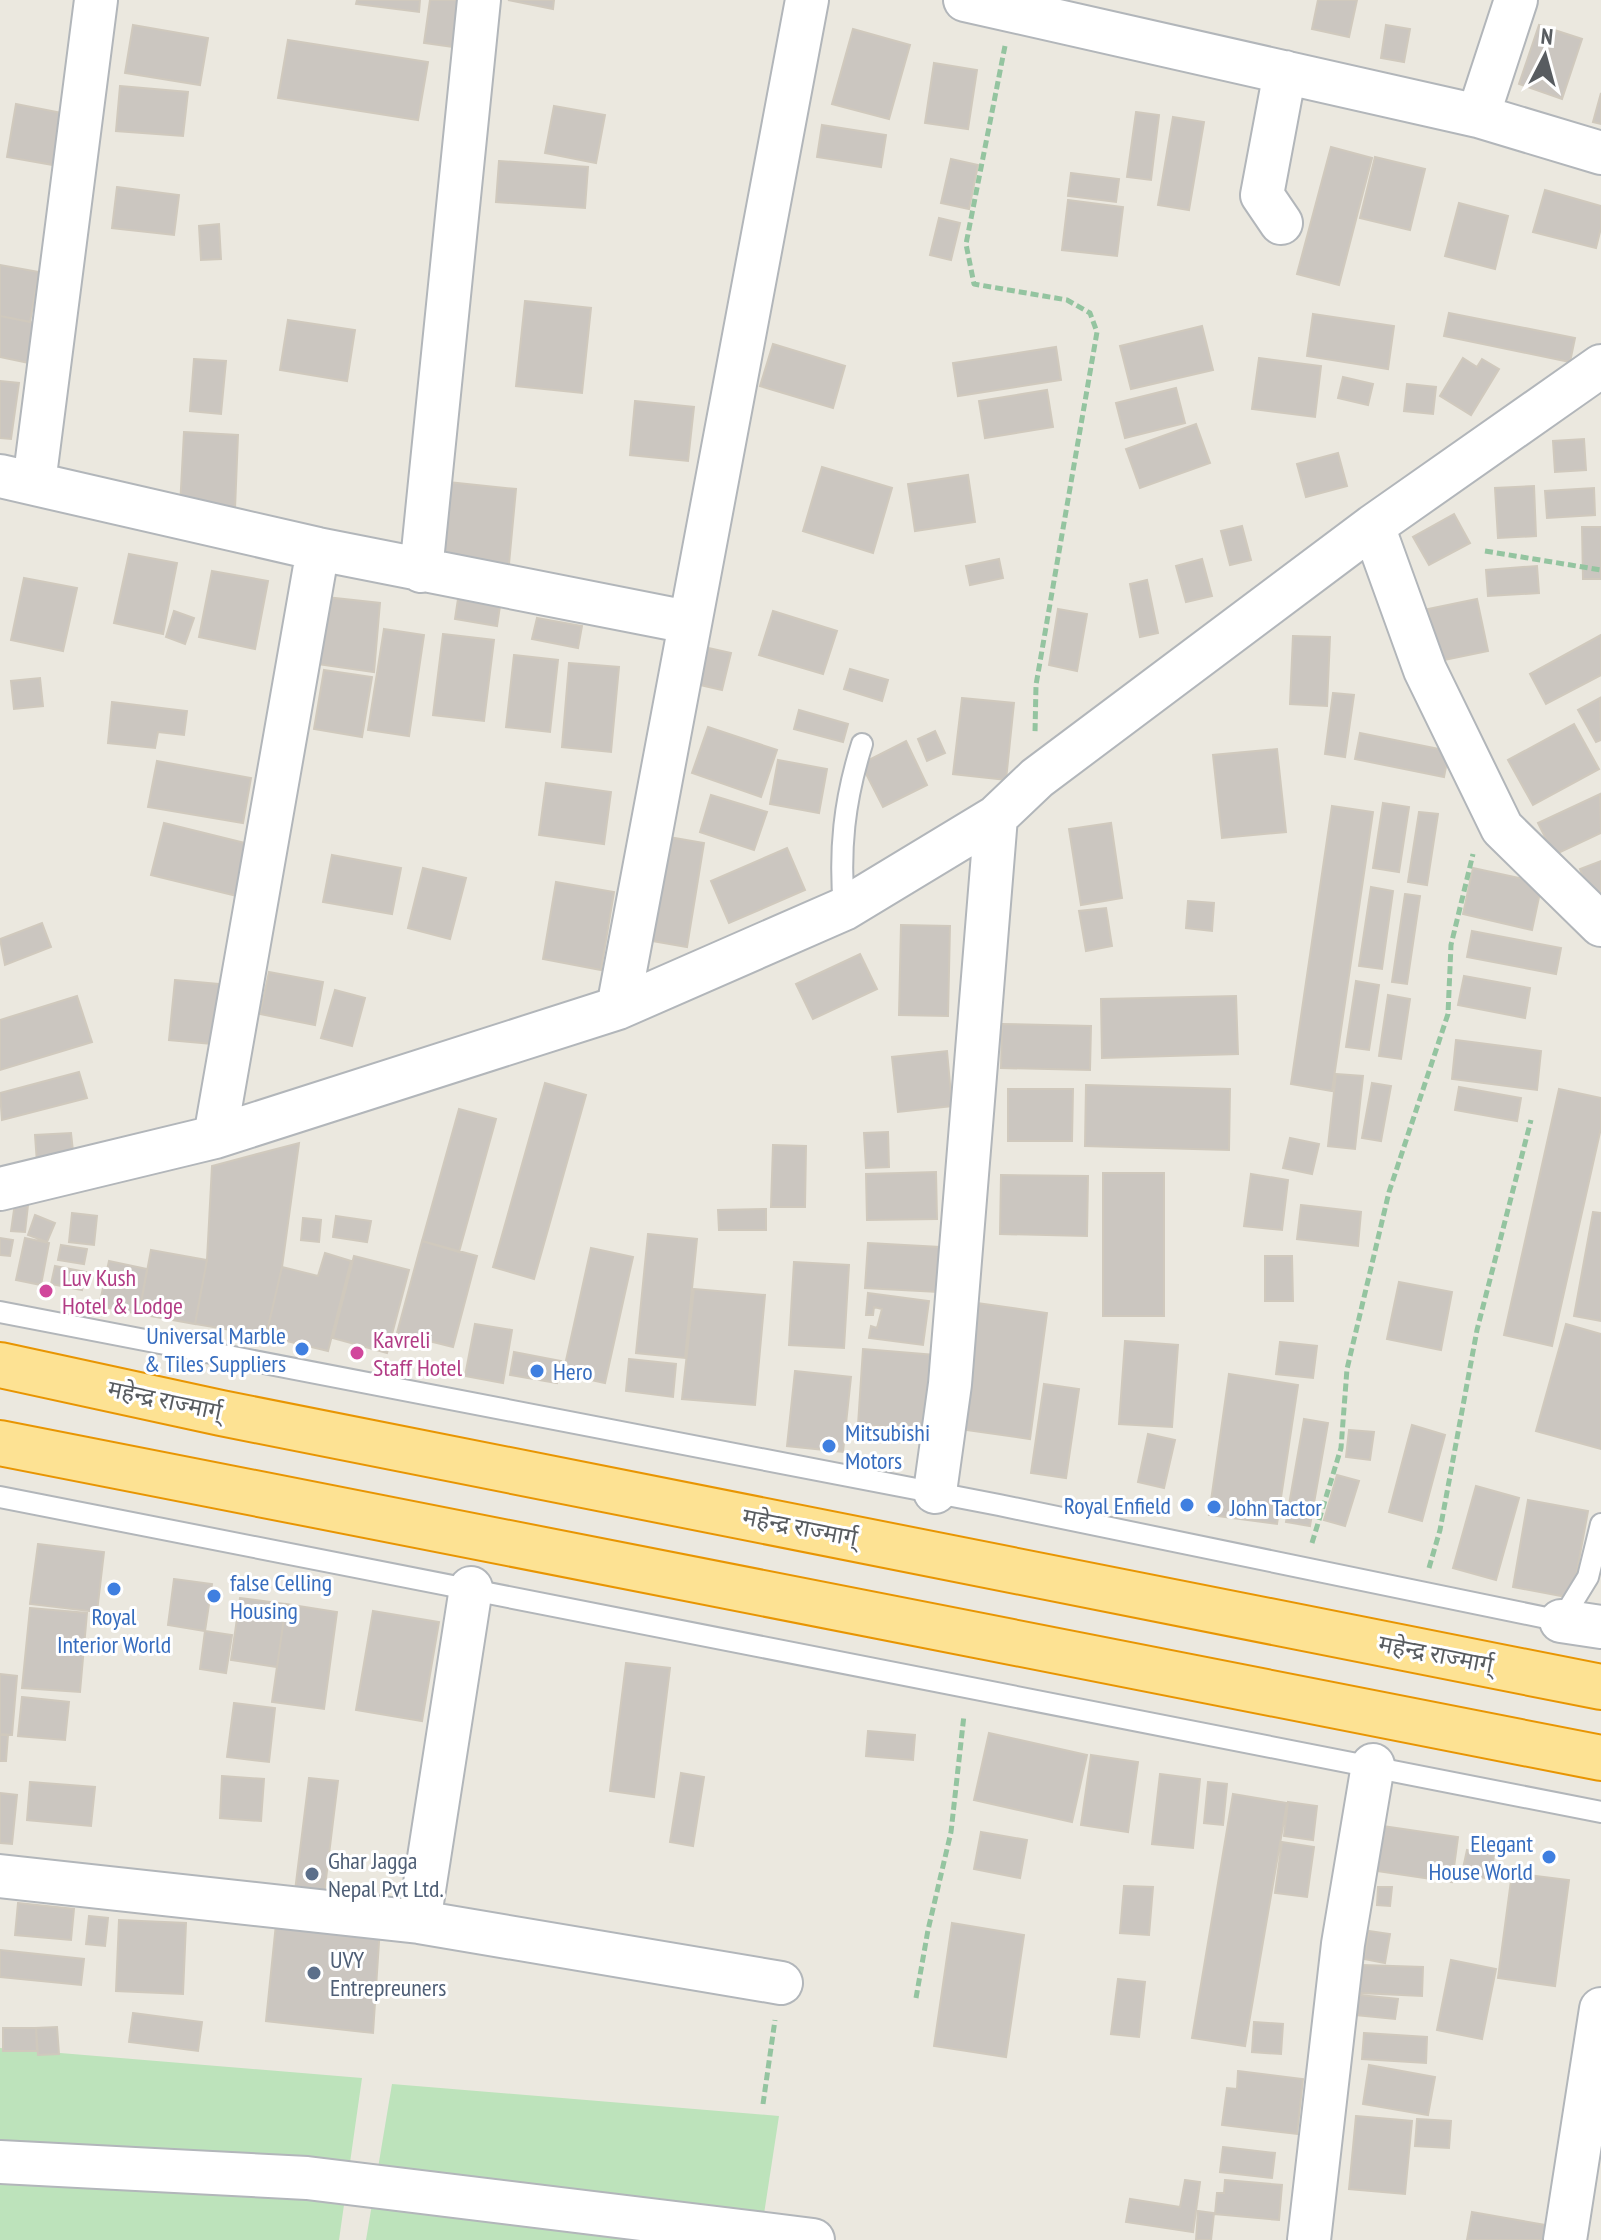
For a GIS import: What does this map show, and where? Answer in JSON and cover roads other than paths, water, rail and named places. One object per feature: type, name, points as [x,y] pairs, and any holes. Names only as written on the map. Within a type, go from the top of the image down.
[{"type":"highway","name":"महेन्द्र राज्मार्ग्","points":[[0,1365],[237,1416],[1601,1687]]},
{"type":"highway","points":[[0,1443],[1601,1758]]},
{"type":"street","points":[[96,0],[17,479],[421,571],[688,622]]},
{"type":"street","points":[[421,571],[479,0]]},
{"type":"street","points":[[618,1008],[807,0]]},
{"type":"street","points":[[965,0],[1478,116],[1601,153]]},
{"type":"street","points":[[1478,116],[1516,0]]},
{"type":"street","points":[[1281,223],[1262,195],[1285,72]]},
{"type":"street","points":[[0,1189],[215,1137],[618,1008],[844,909],[996,817],[1037,778],[1373,526],[1601,366]]},
{"type":"street","points":[[1373,526],[1425,670],[1502,828],[1601,925]]},
{"type":"street","points":[[215,1137],[318,549]]},
{"type":"street","points":[[935,1492],[950,1384],[996,817]]},
{"type":"street","points":[[419,1922],[471,1588]]},
{"type":"street","points":[[1309,2240],[1343,1944],[1373,1765]]},
{"type":"street","points":[[0,1876],[419,1922],[781,1983]]},
{"type":"street","points":[[1565,2240],[1591,2133],[1601,2009]]},
{"type":"street","points":[[0,2162],[307,2178],[660,2231],[813,2240]]},
{"type":"lane","points":[[844,909],[841,870],[847,794],[862,744]]},
{"type":"lane","points":[[0,1312],[935,1492],[1581,1624],[1601,1524]]},
{"type":"lane","points":[[0,1497],[1601,1812]]},
{"type":"place","name":"Luv Kush Hotel & Lodge","points":[[46,1291]]},
{"type":"place","name":"Universal Marble & Tiles Suppliers","points":[[302,1349]]},
{"type":"place","name":"Kavreli Staff Hotel","points":[[357,1353]]},
{"type":"place","name":"Hero","points":[[537,1371]]},
{"type":"place","name":"Mitsubishi Motors","points":[[829,1446]]},
{"type":"place","name":"Royal Enfield","points":[[1187,1505]]},
{"type":"place","name":"John Tactor","points":[[1214,1507]]},
{"type":"place","name":"Royal Interior World","points":[[114,1589]]},
{"type":"place","name":"false Celling Housing","points":[[214,1596]]},
{"type":"place","name":"Elegant House World","points":[[1549,1857]]},
{"type":"place","name":"Ghar Jagga Nepal Pvt Ltd.","points":[[312,1874]]},
{"type":"place","name":"UVY Entrepreuners","points":[[314,1973]]}]
